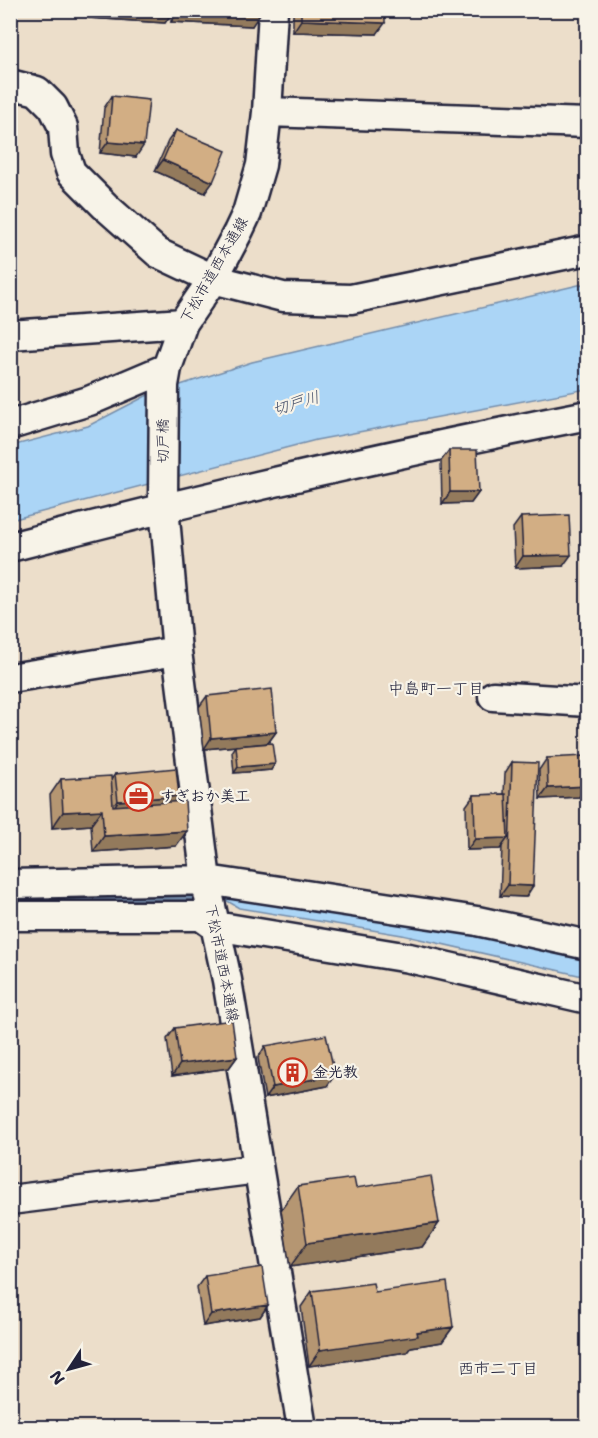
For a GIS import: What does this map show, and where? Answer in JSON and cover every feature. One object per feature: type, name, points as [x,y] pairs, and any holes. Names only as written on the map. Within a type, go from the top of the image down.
[{"type":"street","name":"下松市道西本通線","points":[[165,377],[183,323],[213,279],[247,213],[261,165],[267,112],[273,10]]},
{"type":"street","points":[[10,84],[37,91],[53,107],[63,127],[65,154],[71,172],[105,206],[158,253],[213,279],[284,297],[351,299],[588,250]]},
{"type":"street","points":[[267,112],[588,123]]},
{"type":"street","points":[[10,335],[183,323]]},
{"type":"street","points":[[10,425],[165,377]]},
{"type":"street","name":"切戸橋","points":[[164,502],[165,377]]},
{"type":"street","points":[[10,548],[164,502],[588,415]]},
{"type":"street","name":"下松市道西本通線","points":[[164,502],[177,651],[210,901],[227,980],[302,1428]]},
{"type":"street","points":[[10,678],[177,651]]},
{"type":"street","points":[[493,696],[588,702]]},
{"type":"street","points":[[10,884],[477,921],[588,945]]},
{"type":"street","points":[[10,915],[201,916],[210,901]]},
{"type":"street","points":[[210,901],[409,958],[588,999]]},
{"type":"street","points":[[10,1200],[258,1169]]},
{"type":"water","name":"切戸川","points":[[587,283],[587,389],[316,440],[11,520],[11,446],[88,426],[146,396],[252,362]]},
{"type":"water","points":[[235,893],[477,935],[587,961],[587,977],[402,935],[239,908],[224,899]]},
{"type":"building","points":[[179,10],[260,10],[260,14]]},
{"type":"building","points":[[301,10],[385,12],[385,23],[301,20]]},
{"type":"building","points":[[112,96],[149,100],[144,145],[108,142]]},
{"type":"building","points":[[176,130],[226,151],[213,182],[163,160]]},
{"type":"building","points":[[449,450],[477,450],[479,492],[450,492]]},
{"type":"building","points":[[569,515],[571,555],[523,556],[521,517]]},
{"type":"building","points":[[272,689],[276,732],[211,738],[207,696]]},
{"type":"building","points":[[272,743],[275,764],[238,767],[236,746]]},
{"type":"building","points":[[585,756],[587,786],[548,788],[547,758]]},
{"type":"building","points":[[512,762],[538,763],[533,886],[508,885]]},
{"type":"building","points":[[176,768],[179,796],[118,801],[115,774]]},
{"type":"building","points":[[111,776],[113,806],[185,801],[187,831],[104,836],[102,810],[63,812],[61,779]]},
{"type":"building","points":[[506,794],[508,838],[475,839],[474,795]]},
{"type":"building","points":[[232,1020],[237,1057],[180,1064],[175,1028]]},
{"type":"building","name":"金光教","points":[[326,1035],[335,1075],[273,1087],[265,1046]]},
{"type":"building","points":[[431,1176],[439,1223],[307,1243],[298,1186],[354,1178],[356,1188]]},
{"type":"building","points":[[262,1267],[268,1305],[211,1314],[205,1276]]},
{"type":"building","points":[[447,1282],[453,1327],[417,1332],[418,1336],[320,1350],[312,1291],[373,1283],[375,1292]]},
{"type":"waterway","points":[[10,899],[204,899]]},
{"type":"place","name":"すぎおか美工","points":[[139,796]]},
{"type":"place","name":"金光教","points":[[292,1072]]},
{"type":"district","name":"中島町一丁目","points":[[436,688]]},
{"type":"district","name":"西市二丁目","points":[[498,1368]]}]
